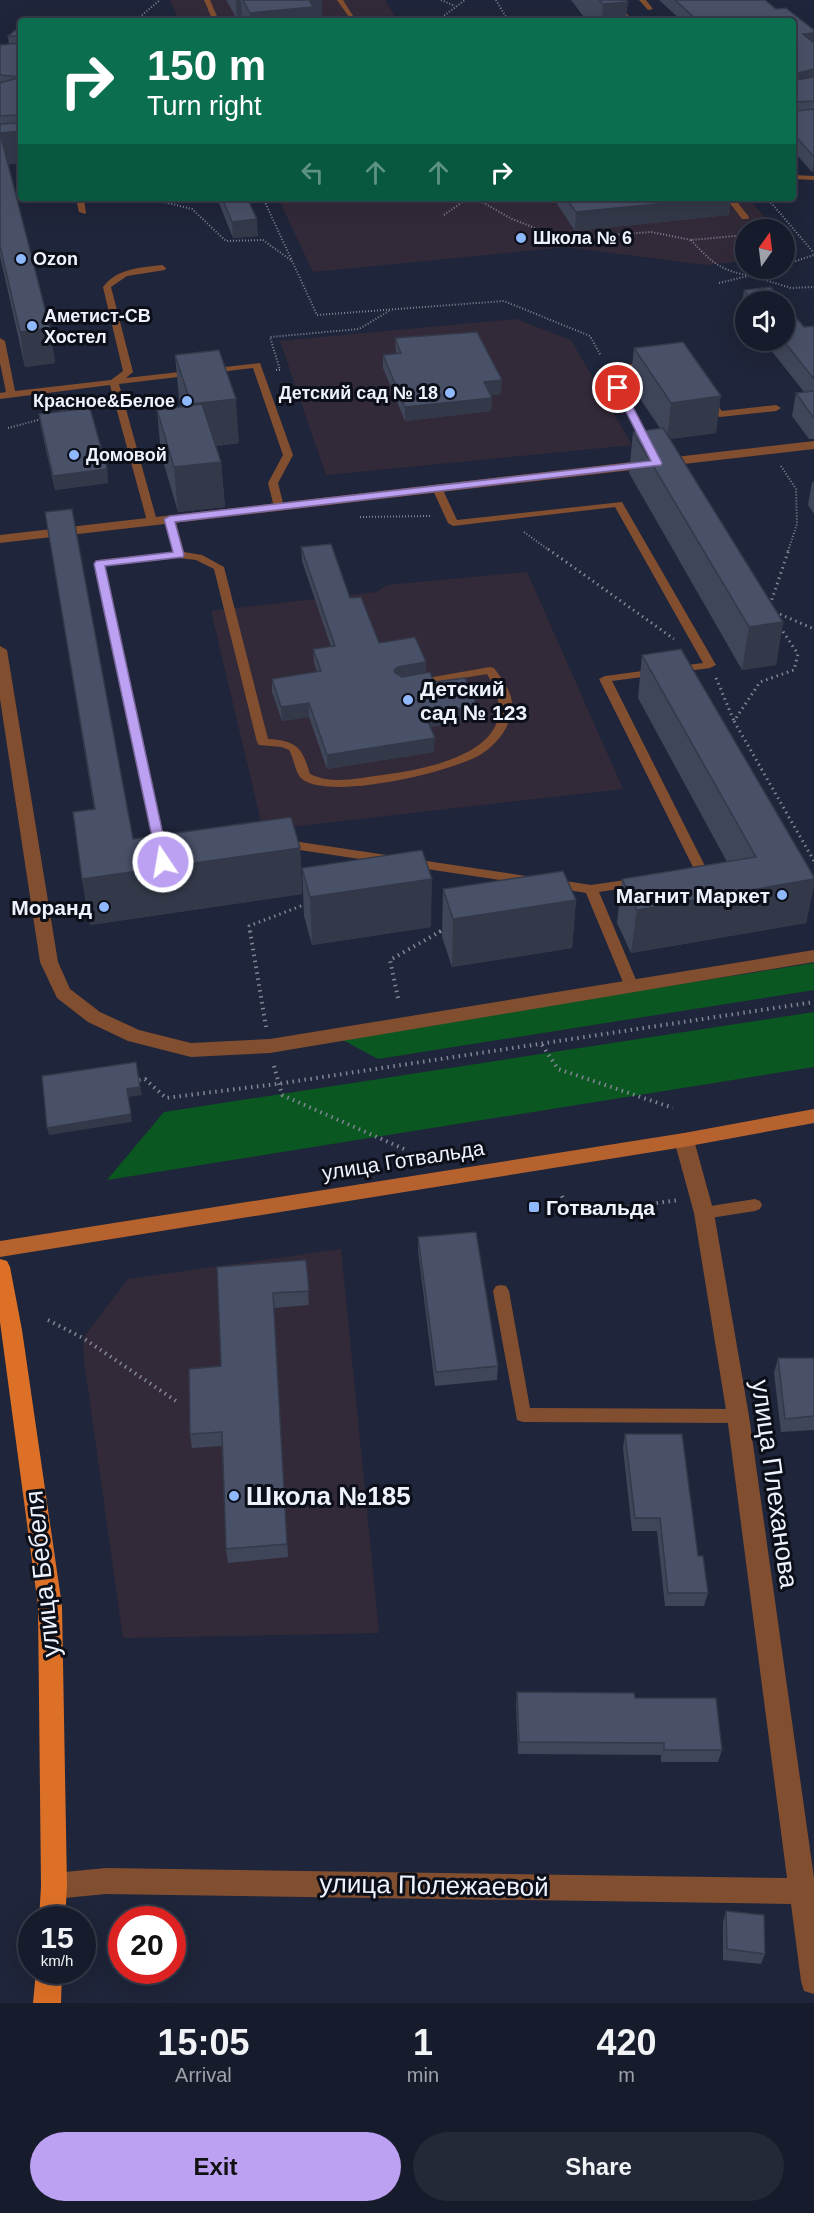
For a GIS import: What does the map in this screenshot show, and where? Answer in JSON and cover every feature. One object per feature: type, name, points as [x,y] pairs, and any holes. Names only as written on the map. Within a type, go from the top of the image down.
[{"type":"main road","name":"улица Готвальда","points":[[0,1249],[80,1234],[684,1140],[814,1116]]},
{"type":"main road","name":"улица Бебеля","points":[[0,1267],[12,1330],[50,1606],[53,1906]]},
{"type":"main road","points":[[47,2003],[48,1984]]},
{"type":"street","points":[[0,539],[814,445]]},
{"type":"street","points":[[0,650],[49,962],[63,993],[94,1017],[134,1036],[191,1050],[270,1046],[814,956]]},
{"type":"street","name":"улица Плеханова","points":[[684,1140],[702,1205],[738,1416],[808,1890],[814,1981]]},
{"type":"street","name":"улица Полежаевой","points":[[54,1886],[106,1881],[808,1890]]},
{"type":"lane","points":[[207,0],[215,18]]},
{"type":"lane","points":[[340,0],[353,18]]},
{"type":"lane","points":[[611,0],[627,18]]},
{"type":"lane","points":[[642,0],[650,9]]},
{"type":"lane","points":[[796,177],[814,178]]},
{"type":"lane","points":[[81,201],[83,212]]},
{"type":"lane","points":[[732,201],[745,217]]},
{"type":"lane","points":[[114,382],[128,372],[107,287],[114,277],[122,274],[162,268]]},
{"type":"lane","points":[[0,341],[11,395]]},
{"type":"lane","points":[[0,396],[257,365],[288,455],[273,483],[279,507]]},
{"type":"lane","points":[[657,365],[609,369],[657,463]]},
{"type":"lane","points":[[114,382],[152,521]]},
{"type":"lane","points":[[700,388],[720,414],[776,408]]},
{"type":"lane","points":[[437,488],[453,523],[618,504],[710,665],[605,679],[702,872],[680,875]]},
{"type":"lane","points":[[170,519],[179,555]]},
{"type":"lane","points":[[174,860],[163,862],[99,564],[179,555],[198,557],[219,567],[263,742],[290,744],[296,749],[305,776],[311,780],[341,783],[429,771],[453,764],[489,742],[500,729],[505,716],[506,701],[490,670],[402,685]]},
{"type":"lane","points":[[269,848],[293,845],[591,889],[646,880]]},
{"type":"lane","points":[[591,889],[632,987]]},
{"type":"lane","points":[[702,1205],[754,1205]]},
{"type":"lane","points":[[501,1291],[523,1415],[738,1416]]},
{"type":"path","points":[[139,18],[160,0]]},
{"type":"path","points":[[441,0],[455,6]]},
{"type":"path","points":[[441,18],[465,0]]},
{"type":"path","points":[[496,0],[507,18]]},
{"type":"path","points":[[160,201],[192,209],[226,242],[263,240],[292,262]]},
{"type":"path","points":[[263,201],[317,315],[504,302],[590,336],[609,369]]},
{"type":"path","points":[[444,215],[464,201]]},
{"type":"path","points":[[480,201],[512,219],[563,239],[651,232],[691,240],[735,236]]},
{"type":"path","points":[[770,201],[814,254],[795,261]]},
{"type":"path","points":[[691,240],[724,272],[735,274]]},
{"type":"path","points":[[719,283],[738,279]]},
{"type":"path","points":[[762,279],[792,288],[814,287]]},
{"type":"path","points":[[769,609],[797,524],[796,489],[771,450]]},
{"type":"path","points":[[357,517],[449,515]]},
{"type":"path","points":[[504,517],[710,665],[734,721],[814,861]]},
{"type":"path","points":[[734,721],[760,682],[795,670],[798,654],[762,599]]},
{"type":"path","points":[[769,609],[814,629]]},
{"type":"path","points":[[266,1027],[249,926],[312,902]]},
{"type":"path","points":[[398,998],[390,960],[456,923]]},
{"type":"path","points":[[139,1080],[145,1079],[166,1098],[542,1045],[814,1002]]},
{"type":"path","points":[[542,1045],[558,1069],[673,1108]]},
{"type":"path","points":[[273,1063],[277,1084],[282,1095],[405,1149]]},
{"type":"path","points":[[562,1196],[570,1215],[702,1205]]},
{"type":"path","points":[[48,1320],[83,1338],[176,1401]]},
{"type":"shaded area","points":[[170,0],[385,0],[396,18],[178,18]]},
{"type":"shaded area","name":"Школа № 6","points":[[279,201],[751,201],[766,219],[735,219],[735,262],[705,265],[567,247],[313,272]]},
{"type":"shaded area","name":"Детский сад № 18","points":[[516,319],[571,340],[632,445],[326,475],[280,341]]},
{"type":"shaded area","name":"Детский сад № 123","points":[[527,572],[623,789],[263,830],[211,611],[376,592],[387,585]]},
{"type":"shaded area","name":"Школа №185","points":[[341,1249],[379,1633],[123,1638],[84,1360],[83,1338],[128,1279]]},
{"type":"green space","points":[[814,963],[814,990],[378,1059],[339,1038]]},
{"type":"green space","points":[[814,1012],[814,1067],[107,1180],[164,1112]]},
{"type":"building","points":[[243,0],[309,0],[313,7],[250,13]]},
{"type":"building","points":[[599,0],[626,0],[628,2],[603,4]]},
{"type":"building","points":[[675,0],[765,0],[776,9],[786,8],[814,30],[814,33],[803,34],[814,43],[814,69],[796,74],[796,18],[695,18]]},
{"type":"building","points":[[18,28],[18,36],[8,36]]},
{"type":"building","points":[[18,43],[18,77],[0,75],[0,45]]},
{"type":"building","points":[[814,77],[814,101],[796,102],[796,80]]},
{"type":"building","points":[[18,78],[18,115],[0,116],[0,83]]},
{"type":"building","points":[[814,109],[814,157],[796,140],[796,111]]},
{"type":"building","points":[[18,115],[18,131],[0,133],[0,124],[17,123]]},
{"type":"building","points":[[0,133],[50,328],[20,332],[0,246]]},
{"type":"building","points":[[223,201],[248,201],[257,219],[232,222]]},
{"type":"building","points":[[568,201],[686,201],[576,212]]},
{"type":"building","points":[[771,287],[774,291],[745,291]]},
{"type":"building","points":[[795,316],[804,327],[814,326],[814,379],[792,351],[795,351]]},
{"type":"building","points":[[477,332],[502,380],[484,382],[492,398],[405,407],[383,355],[401,353],[395,338]]},
{"type":"building","points":[[683,342],[721,396],[671,403],[634,348]]},
{"type":"building","points":[[219,350],[236,399],[191,404],[175,355]]},
{"type":"building","points":[[814,391],[814,417],[813,417],[796,393]]},
{"type":"building","points":[[202,404],[221,462],[174,467],[157,410]]},
{"type":"building","name":"Домовой","points":[[90,408],[107,469],[53,476],[39,414]]},
{"type":"building","points":[[663,428],[783,622],[749,627],[633,432]]},
{"type":"building","points":[[72,509],[133,839],[291,817],[300,848],[82,879],[73,812],[95,809],[45,512]]},
{"type":"building","points":[[331,544],[350,598],[361,597],[379,643],[415,637],[426,662],[398,667],[394,670],[395,673],[402,677],[430,672],[434,682],[465,678],[477,706],[425,714],[435,738],[327,755],[309,703],[281,707],[272,679],[321,671],[313,649],[335,646],[301,547]]},
{"type":"building","points":[[681,649],[814,879],[637,910],[622,879],[756,857],[642,655]]},
{"type":"building","points":[[422,850],[432,879],[310,897],[302,868]]},
{"type":"building","points":[[563,871],[576,900],[453,919],[443,889]]},
{"type":"building","points":[[136,1062],[140,1087],[127,1089],[131,1114],[47,1128],[42,1076]]},
{"type":"building","points":[[476,1232],[498,1366],[436,1372],[418,1237]]},
{"type":"building","points":[[306,1260],[309,1291],[273,1293],[287,1544],[226,1549],[222,1432],[190,1434],[189,1369],[221,1366],[217,1267]]},
{"type":"building","points":[[778,1358],[814,1358],[814,1416],[785,1419]]},
{"type":"building","points":[[625,1434],[682,1434],[698,1556],[703,1556],[708,1593],[668,1593],[660,1518],[635,1518]]},
{"type":"building","points":[[517,1692],[634,1693],[635,1698],[716,1698],[722,1750],[664,1750],[664,1743],[519,1742]]},
{"type":"building","points":[[726,1911],[764,1915],[765,1954],[727,1949]]},
{"type":"place","name":"Школа № 6","points":[[521,238]]},
{"type":"place","name":"Ozon","points":[[21,259]]},
{"type":"place","name":"Аметист-СВ Хостел","points":[[32,326]]},
{"type":"place","name":"Детский сад № 18","points":[[450,393]]},
{"type":"place","name":"Красное&Белое","points":[[187,401]]},
{"type":"place","name":"Домовой","points":[[74,455]]},
{"type":"place","name":"Детский сад № 123","points":[[408,700]]},
{"type":"place","name":"Магнит Маркет","points":[[782,895]]},
{"type":"place","name":"Моранд","points":[[104,907]]},
{"type":"place","name":"Готвальда","points":[[534,1207]]},
{"type":"place","name":"Школа №185","points":[[234,1496]]},
{"type":"route","points":[[163,862],[99,564],[179,555],[170,519],[657,463],[618,388]]}]
